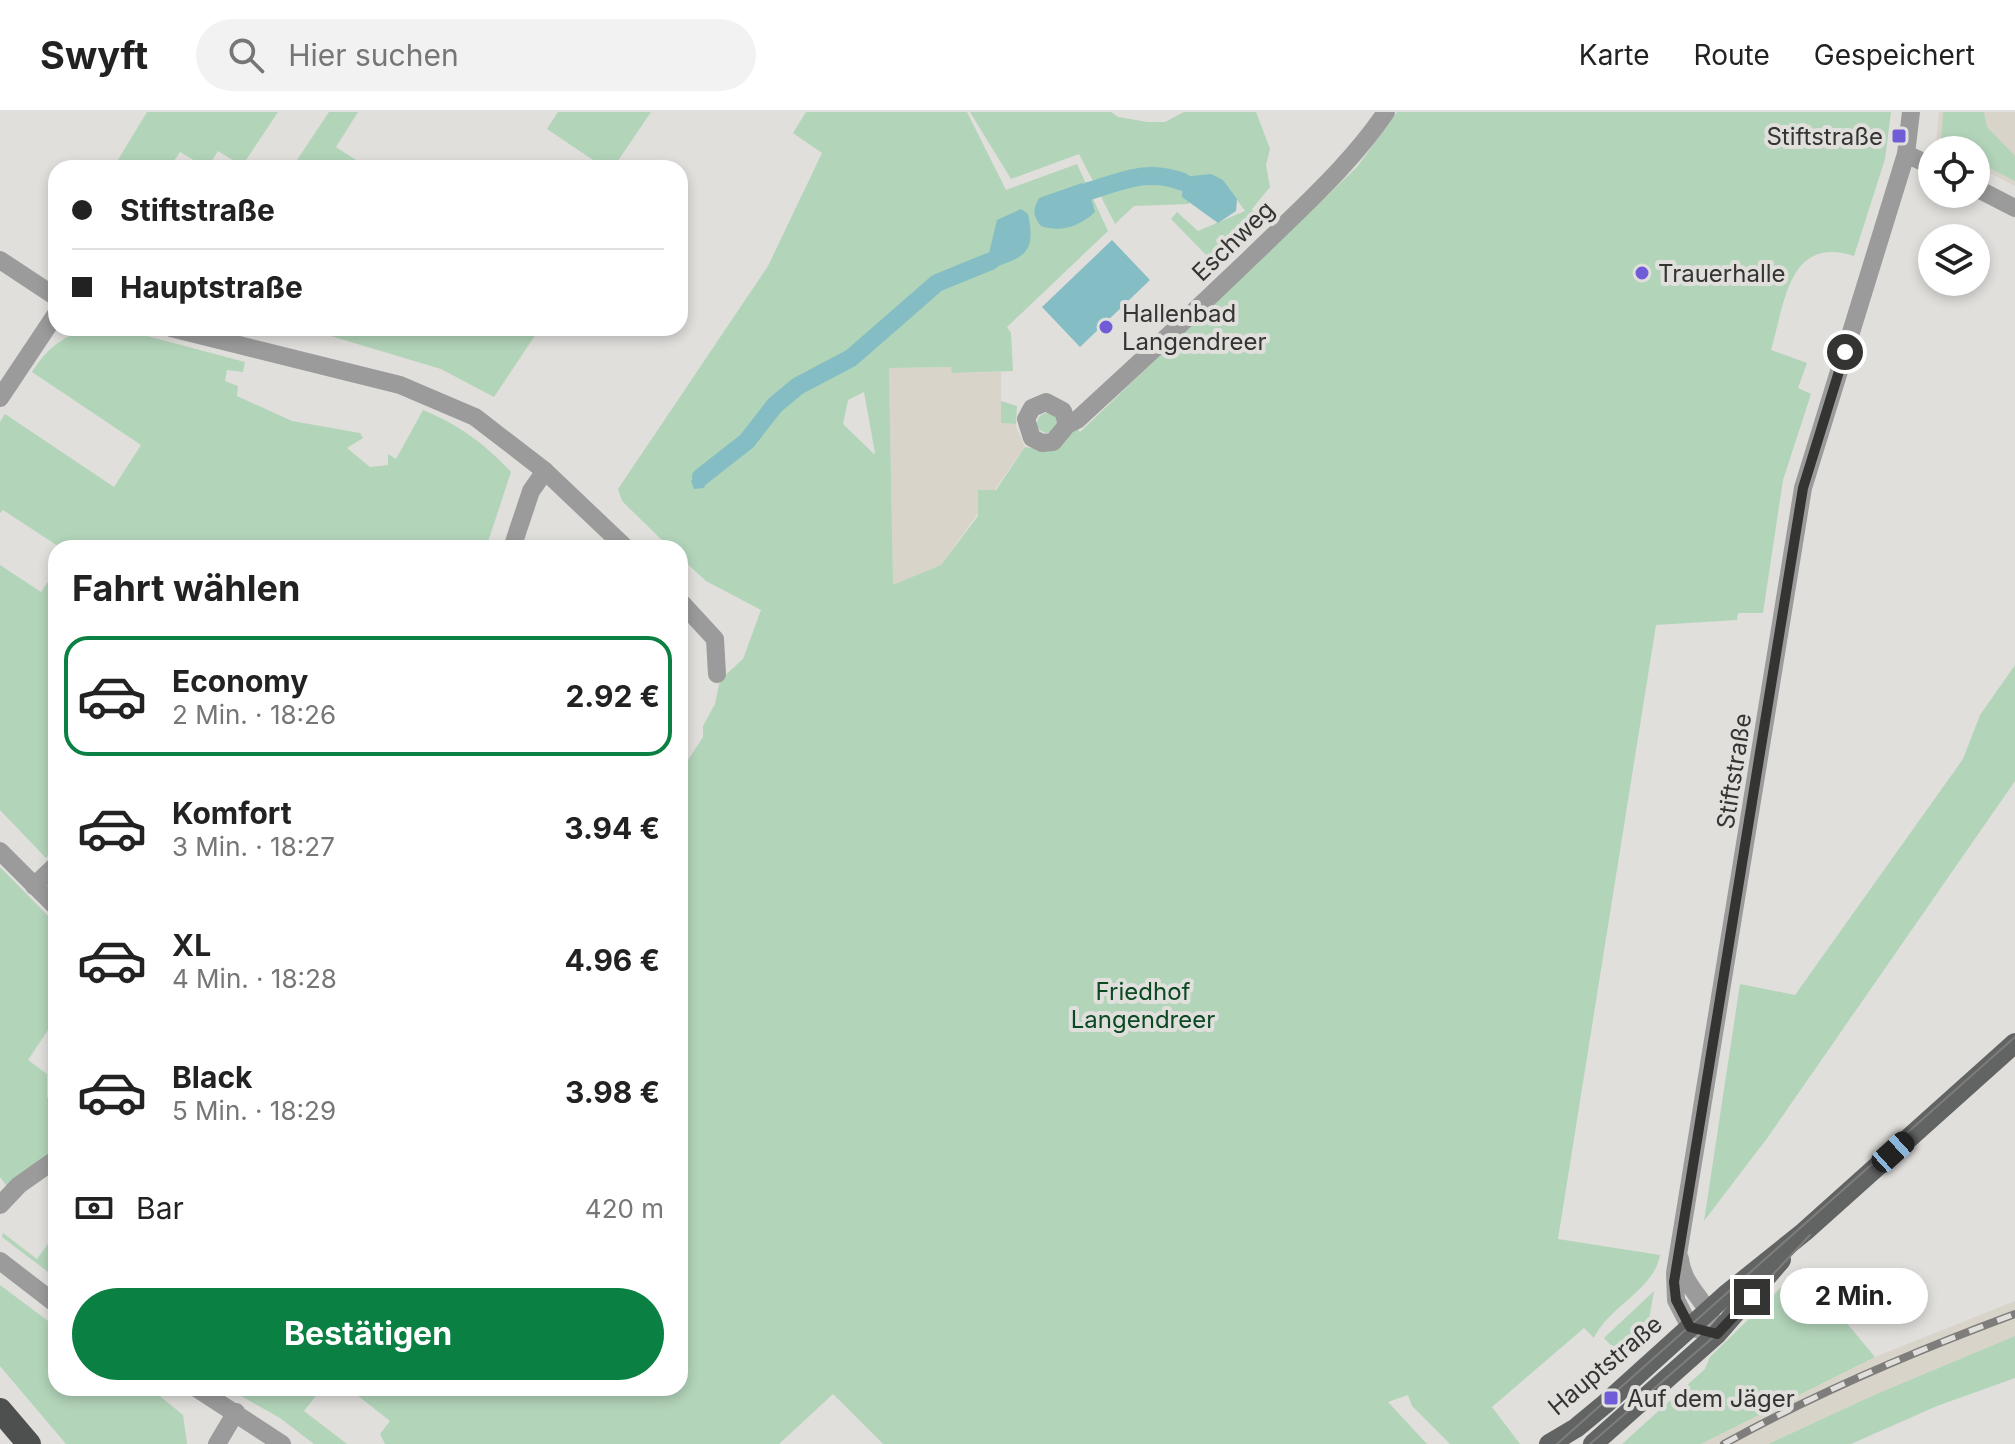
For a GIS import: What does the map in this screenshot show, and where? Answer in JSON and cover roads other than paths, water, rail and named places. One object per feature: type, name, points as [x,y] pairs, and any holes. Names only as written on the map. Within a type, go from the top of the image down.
[{"type":"highway","points":[[0,1410],[29,1444]]},
{"type":"main road","name":"Hauptstraße","points":[[1586,1439],[1690,1327],[1804,1232],[2015,1043]]},
{"type":"main road","name":"Hauptstraße","points":[[1549,1444],[1586,1439],[1717,1334],[1752,1297],[1804,1232]]},
{"type":"street","name":"Eschweg","points":[[1067,425],[1063,411],[1053,403],[1041,403],[1032,408],[1026,419],[1028,432],[1036,441],[1048,444],[1063,433],[1067,425],[1111,389],[1349,161],[1386,112]]},
{"type":"street","name":"Stiftstraße","points":[[1690,1327],[1674,1295],[1674,1276],[1680,1259],[1803,488],[1906,154],[1911,112]]},
{"type":"street","points":[[1906,154],[1918,160]]},
{"type":"street","points":[[1990,195],[2015,208]]},
{"type":"street","points":[[0,260],[48,292]]},
{"type":"street","points":[[0,398],[48,326]]},
{"type":"street","points":[[203,336],[418,390],[475,417],[545,471],[618,540]]},
{"type":"street","points":[[515,540],[531,491],[545,471]]},
{"type":"street","points":[[688,610],[715,639],[717,674]]},
{"type":"street","points":[[0,851],[48,899]]},
{"type":"street","points":[[34,886],[48,873]]},
{"type":"street","points":[[0,1205],[19,1185],[48,1165]]},
{"type":"street","points":[[1680,1259],[1685,1279],[1709,1310],[1717,1334]]},
{"type":"street","points":[[0,1261],[48,1298]]},
{"type":"street","points":[[1690,1327],[1717,1334]]},
{"type":"street","points":[[209,1396],[282,1444]]},
{"type":"street","points":[[217,1444],[236,1412]]},
{"type":"water","points":[[1211,174],[1223,180],[1237,199],[1236,211],[1218,223],[1182,197],[1183,182],[1191,176]]},
{"type":"water","points":[[1082,183],[1089,191],[1095,212],[1070,227],[1056,229],[1041,226],[1034,212],[1039,198]]},
{"type":"water","points":[[1021,209],[1028,214],[1030,226],[1031,236],[1026,251],[992,268],[987,261],[997,220]]},
{"type":"water","points":[[1112,240],[1150,280],[1080,347],[1042,307]]},
{"type":"water","points":[[705,467],[712,470],[704,488],[694,489],[691,481]]},
{"type":"waterway","points":[[1089,191],[1147,176],[1183,182]]},
{"type":"waterway","points":[[701,477],[747,441],[775,405],[798,386],[851,358],[937,283],[991,261]]},
{"type":"tram line","points":[[1557,1444],[2015,1037]]},
{"type":"tram line","points":[[1590,1444],[1717,1334],[1810,1235]]},
{"type":"railway","points":[[1724,1444],[1867,1373],[2015,1314]]},
{"type":"place","name":"Stiftstraße","points":[[1899,136]]},
{"type":"place","name":"Trauerhalle","points":[[1642,273]]},
{"type":"place","name":"Hallenbad Langendreer","points":[[1106,327]]},
{"type":"place","name":"Auf dem Jäger","points":[[1611,1398]]},
{"type":"park label","name":"Friedhof Langendreer","points":[[1143,1005]]}]
